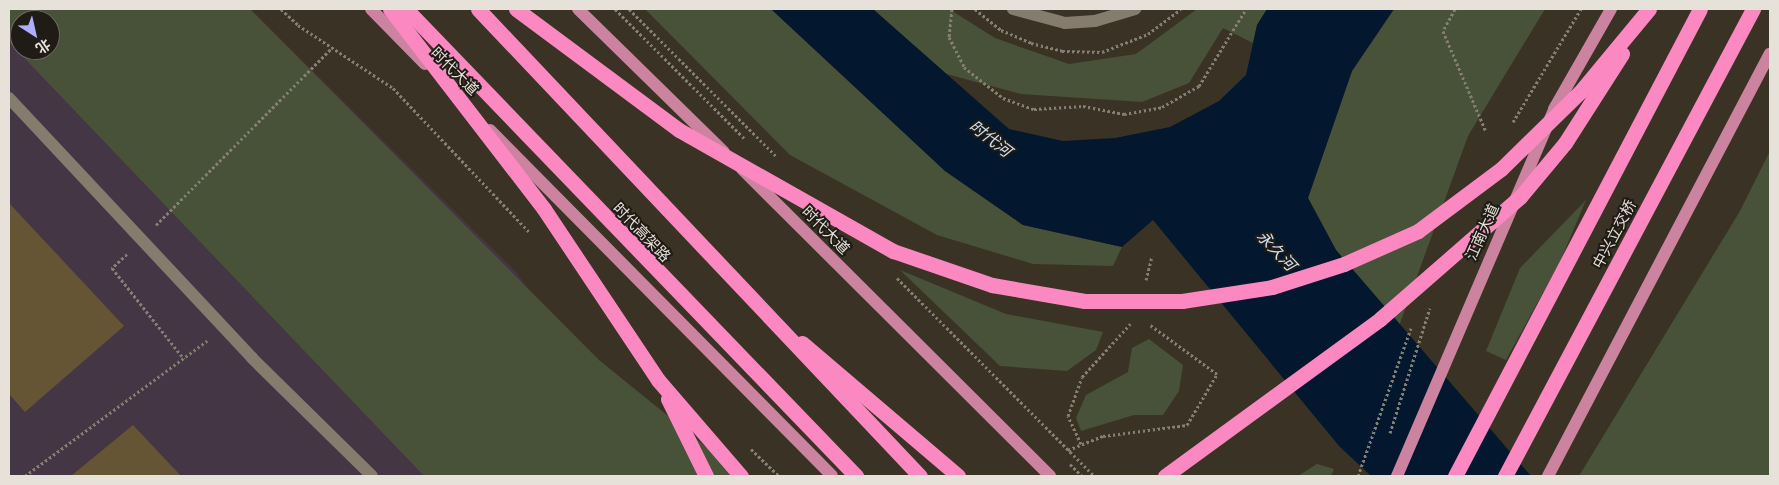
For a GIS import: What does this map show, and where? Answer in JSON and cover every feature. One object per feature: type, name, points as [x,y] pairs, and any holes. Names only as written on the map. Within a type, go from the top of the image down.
[{"type":"highway","points":[[390,9],[544,210],[658,380],[741,476]]},
{"type":"highway","name":"时代高架路","points":[[406,9],[856,476]]},
{"type":"highway","points":[[478,9],[920,476]]},
{"type":"highway","points":[[516,9],[679,130],[893,251],[992,285],[1085,301],[1182,301],[1272,287],[1344,264],[1418,231],[1501,168],[1580,92],[1650,9]]},
{"type":"highway","points":[[1166,476],[1380,319],[1520,197],[1565,143],[1650,9]]},
{"type":"highway","name":"中兴立交桥","points":[[1455,476],[1700,9]]},
{"type":"highway","name":"中兴立交桥","points":[[1505,476],[1753,9]]},
{"type":"highway","points":[[761,308],[958,476]]},
{"type":"highway","points":[[658,380],[706,476]]},
{"type":"main road","name":"时代大道","points":[[371,9],[832,476]]},
{"type":"main road","name":"时代大道","points":[[578,9],[1050,476]]},
{"type":"main road","name":"江南大道","points":[[1397,476],[1450,344],[1554,109],[1612,9]]},
{"type":"main road","points":[[1548,476],[1770,54]]},
{"type":"street","points":[[1013,9],[1064,23],[1095,21],[1135,9]]},
{"type":"street","points":[[9,98],[225,328],[372,476]]},
{"type":"path","points":[[952,9],[949,37],[964,67],[1003,98],[1034,109],[1082,106],[1124,114],[1162,107],[1199,86],[1246,9]]},
{"type":"path","points":[[1455,9],[1442,31],[1486,132]]},
{"type":"path","points":[[184,359],[112,268],[332,48]]},
{"type":"path","points":[[1144,290],[1152,256]]},
{"type":"path","points":[[1388,439],[1433,299]]},
{"type":"path","points":[[1081,444],[1068,416],[1082,377],[1138,316]]},
{"type":"path","points":[[1068,450],[1081,444],[1156,426],[1187,425],[1217,374],[1146,322]]},
{"type":"path","points":[[25,476],[225,328]]},
{"type":"path","points":[[1358,476],[1412,328]]},
{"type":"shaded area","points":[[9,9],[250,9],[517,273],[655,476],[9,476]]},
{"type":"green space","points":[[9,9],[250,9],[599,360],[742,476],[424,476],[26,60],[60,60],[60,10],[10,10],[10,43]]},
{"type":"green space","points":[[645,9],[771,9],[945,171],[1023,225],[1122,247],[1113,266],[1033,264],[937,235],[790,155]]},
{"type":"green space","points":[[873,9],[949,9],[995,38],[1069,64],[1136,54],[1197,9],[1267,9],[1257,25],[1253,43],[1223,28],[1189,83],[1142,102],[1021,94],[943,73]]},
{"type":"green space","points":[[1394,9],[1545,9],[1468,136],[1399,326],[1336,250],[1308,198],[1352,71]]},
{"type":"green space","points":[[1770,151],[1770,476],[1579,476],[1740,211]]},
{"type":"green space","points":[[1586,200],[1560,262],[1506,360],[1486,351],[1520,268]]},
{"type":"green space","points":[[900,270],[1006,314],[1103,332],[1096,350],[1067,371],[1000,366]]},
{"type":"green space","points":[[1149,339],[1183,365],[1179,391],[1163,415],[1134,415],[1081,431],[1076,418],[1086,395],[1128,372],[1132,348]]},
{"type":"green space","points":[[1317,464],[1334,469],[1331,476],[1298,476]]},
{"type":"water","points":[[771,9],[873,9],[1009,129],[1063,141],[1115,138],[1170,127],[1219,101],[1246,75],[1257,25],[1267,9],[1394,9],[1352,71],[1308,198],[1336,250],[1531,476],[1371,476],[1339,446],[1153,220],[1122,247],[1023,225],[945,171]]},
{"type":"building","points":[[9,203],[124,326],[25,412],[9,394]]},
{"type":"building","points":[[133,425],[181,476],[71,476]]},
{"type":"water label","name":"时代河","points":[[990,139]]},
{"type":"water label","name":"永久河","points":[[1276,251]]}]
